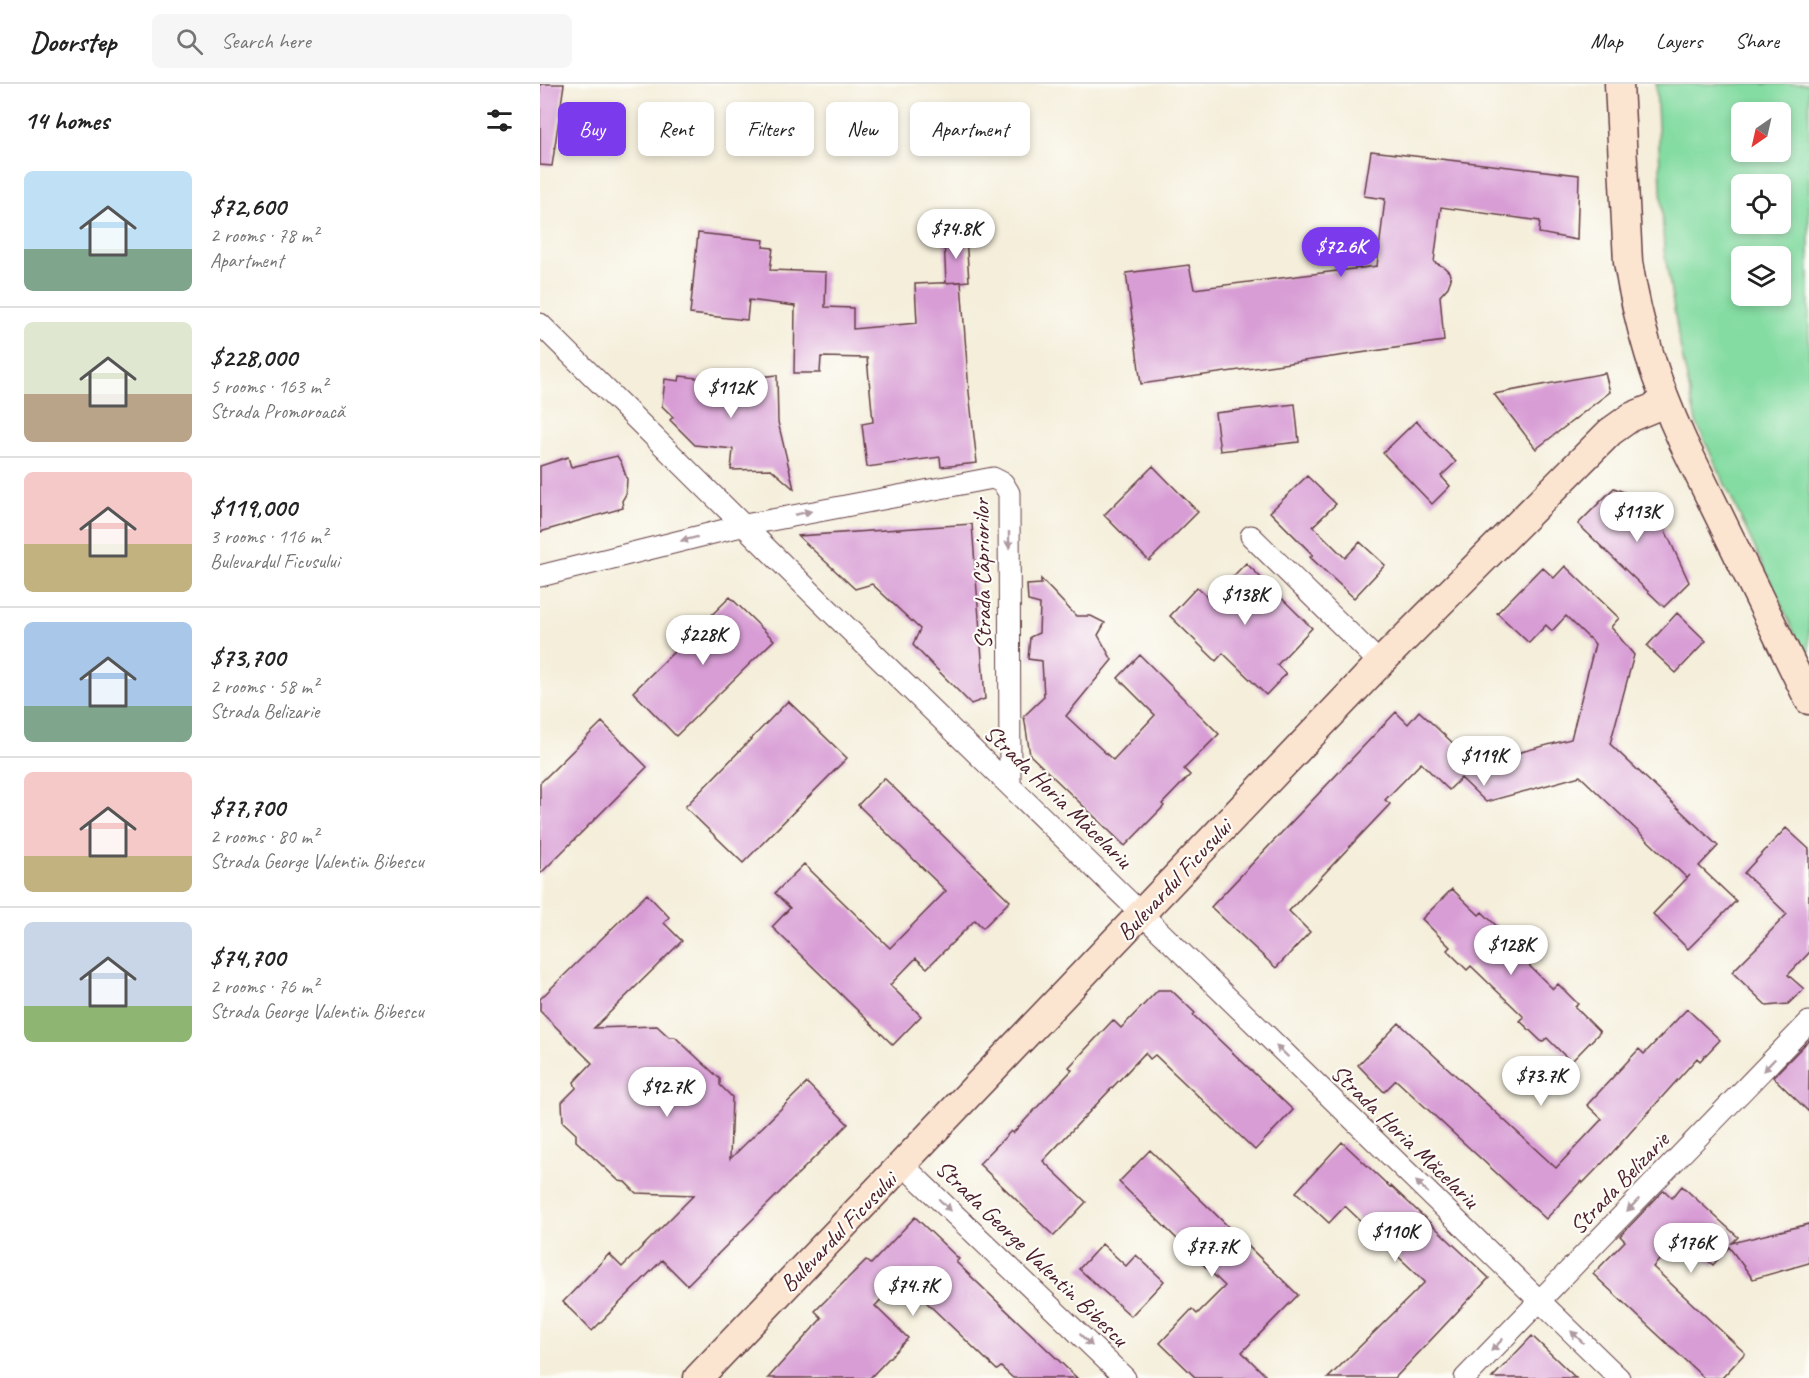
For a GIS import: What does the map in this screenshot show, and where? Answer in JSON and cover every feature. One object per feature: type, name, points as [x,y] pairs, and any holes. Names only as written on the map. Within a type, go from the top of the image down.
[{"type":"street","points":[[1619,84],[1628,262],[1643,333],[1665,403],[1809,700]]},
{"type":"street","name":"Strada Horia Măcelariu","points":[[540,324],[1619,1378]]},
{"type":"street","name":"Bulevardul Ficusului","points":[[698,1378],[1380,663],[1610,432],[1630,417],[1665,403]]},
{"type":"street","name":"Strada Căpriorilor","points":[[540,576],[745,525],[993,478],[1003,483],[1009,493],[1010,784]]},
{"type":"street","points":[[1251,537],[1380,663]]},
{"type":"street","name":"Strada Belizarie","points":[[1465,1378],[1809,1022]]},
{"type":"street","name":"Strada George Valentin Bibescu","points":[[903,1165],[1125,1378]]},
{"type":"green space","points":[[1656,84],[1809,84],[1809,664],[1696,422],[1664,249]]},
{"type":"building","points":[[540,84],[564,84],[561,102],[558,102],[558,125],[552,166],[540,165]]},
{"type":"building","points":[[1371,151],[1579,175],[1577,240],[1539,233],[1540,221],[1441,207],[1434,262],[1449,272],[1451,279],[1448,287],[1440,296],[1444,341],[1141,384],[1126,273],[1189,265],[1194,289],[1377,266],[1385,199],[1364,196]]},
{"type":"building","points":[[698,233],[764,240],[763,247],[773,248],[770,270],[826,272],[825,307],[853,308],[853,329],[917,323],[915,284],[961,282],[977,463],[941,467],[940,457],[867,467],[862,424],[873,422],[867,358],[821,357],[820,373],[794,373],[795,306],[749,300],[747,320],[690,314]]},
{"type":"building","points":[[966,237],[969,281],[946,283],[944,238]]},
{"type":"building","points":[[1605,373],[1610,392],[1536,449],[1494,394]]},
{"type":"building","points":[[777,375],[778,422],[794,489],[771,469],[731,470],[733,449],[695,445],[670,420],[673,417],[662,406],[665,379],[679,381],[680,376],[740,383],[740,379]]},
{"type":"building","points":[[1295,404],[1299,442],[1220,451],[1215,413]]},
{"type":"building","points":[[1416,421],[1456,462],[1441,476],[1450,486],[1432,504],[1383,453]]},
{"type":"building","points":[[617,456],[627,479],[626,494],[622,501],[623,508],[540,532],[540,466],[568,457],[571,467]]},
{"type":"building","points":[[1153,466],[1198,512],[1149,561],[1104,515]]},
{"type":"building","points":[[1307,476],[1336,504],[1313,526],[1345,558],[1360,542],[1385,565],[1354,598],[1310,557],[1313,555],[1270,512]]},
{"type":"building","points":[[1614,488],[1653,504],[1689,582],[1664,607],[1578,524]]},
{"type":"building","points":[[972,524],[985,699],[971,704],[913,645],[920,629],[872,584],[855,589],[798,536]]},
{"type":"building","points":[[1246,563],[1312,628],[1277,665],[1286,674],[1266,695],[1223,653],[1216,661],[1170,616],[1197,587],[1210,600]]},
{"type":"building","points":[[1565,566],[1619,618],[1611,627],[1634,655],[1610,744],[1718,846],[1699,866],[1736,901],[1688,949],[1653,914],[1690,875],[1687,878],[1580,776],[1486,802],[1461,778],[1449,790],[1421,763],[1385,800],[1390,804],[1289,911],[1310,932],[1276,968],[1211,907],[1396,712],[1408,724],[1419,711],[1475,764],[1571,739],[1595,644],[1566,616],[1552,631],[1546,625],[1529,643],[1497,613],[1542,567],[1554,578]]},
{"type":"building","points":[[1041,579],[1076,616],[1091,616],[1105,623],[1098,635],[1112,660],[1066,716],[1113,760],[1155,715],[1118,678],[1140,655],[1219,734],[1184,769],[1190,775],[1125,846],[1030,755],[1024,716],[1044,697],[1042,661],[1028,659],[1030,637],[1039,633],[1040,604],[1028,601],[1027,585],[1041,584]]},
{"type":"building","points":[[730,597],[774,640],[676,736],[633,692]]},
{"type":"building","points":[[1677,613],[1706,641],[1676,673],[1647,646]]},
{"type":"building","points":[[788,701],[847,758],[743,863],[685,807]]},
{"type":"building","points":[[602,722],[647,767],[540,874],[540,783]]},
{"type":"building","points":[[884,778],[1010,901],[983,928],[975,920],[927,968],[916,958],[890,985],[921,1016],[893,1045],[772,927],[790,908],[775,893],[804,864],[890,948],[946,891],[858,805]]},
{"type":"building","points":[[1786,828],[1809,849],[1809,953],[1788,975],[1804,989],[1788,1004],[1767,1006],[1732,972],[1787,914],[1744,873]]},
{"type":"building","points":[[1452,889],[1479,915],[1482,912],[1504,933],[1500,937],[1553,989],[1558,984],[1578,1004],[1575,1007],[1600,1032],[1571,1062],[1547,1038],[1542,1042],[1520,1021],[1524,1017],[1471,966],[1467,970],[1447,950],[1450,947],[1422,919]]},
{"type":"building","points":[[647,894],[669,917],[664,923],[682,941],[594,1028],[657,1026],[669,1037],[675,1037],[720,1079],[720,1085],[732,1097],[730,1159],[807,1083],[848,1124],[687,1285],[662,1260],[592,1331],[563,1302],[609,1254],[622,1267],[694,1195],[636,1193],[625,1182],[619,1181],[576,1141],[576,1134],[563,1122],[562,1102],[576,1088],[574,1082],[592,1063],[540,1011],[540,999]]},
{"type":"building","points":[[1158,990],[1171,990],[1195,1013],[1193,1015],[1293,1110],[1255,1150],[1155,1055],[1150,1059],[1145,1053],[1043,1161],[1086,1202],[1054,1236],[979,1164],[1011,1131],[1013,1133],[1072,1070],[1069,1067],[1113,1020],[1121,1028]]},
{"type":"building","points":[[1687,1009],[1720,1040],[1700,1061],[1697,1058],[1612,1153],[1583,1183],[1581,1181],[1546,1219],[1396,1080],[1384,1092],[1358,1065],[1399,1023],[1556,1168],[1602,1119],[1587,1105],[1639,1049],[1644,1054]]},
{"type":"building","points":[[1809,1040],[1809,1112],[1773,1077]]},
{"type":"building","points":[[1342,1142],[1489,1278],[1395,1378],[1328,1378],[1425,1282],[1345,1206],[1329,1223],[1296,1192]]},
{"type":"building","points":[[1150,1150],[1298,1295],[1242,1352],[1268,1378],[1196,1378],[1160,1343],[1192,1309],[1197,1314],[1225,1286],[1119,1182]]},
{"type":"building","points":[[1682,1186],[1738,1237],[1732,1243],[1809,1224],[1809,1263],[1753,1279],[1729,1247],[1713,1265],[1681,1236],[1653,1267],[1745,1353],[1722,1378],[1704,1378],[1593,1274],[1625,1241],[1620,1236],[1664,1190],[1672,1198]]},
{"type":"building","points":[[915,1217],[959,1259],[956,1262],[1077,1378],[1013,1378],[1001,1367],[997,1370],[901,1278],[875,1306],[908,1338],[870,1378],[768,1378],[822,1318],[815,1311],[866,1260],[871,1264]]},
{"type":"building","points":[[1102,1244],[1126,1266],[1136,1255],[1164,1281],[1131,1316],[1079,1269]]},
{"type":"building","points":[[1532,1336],[1576,1378],[1492,1378]]}]
